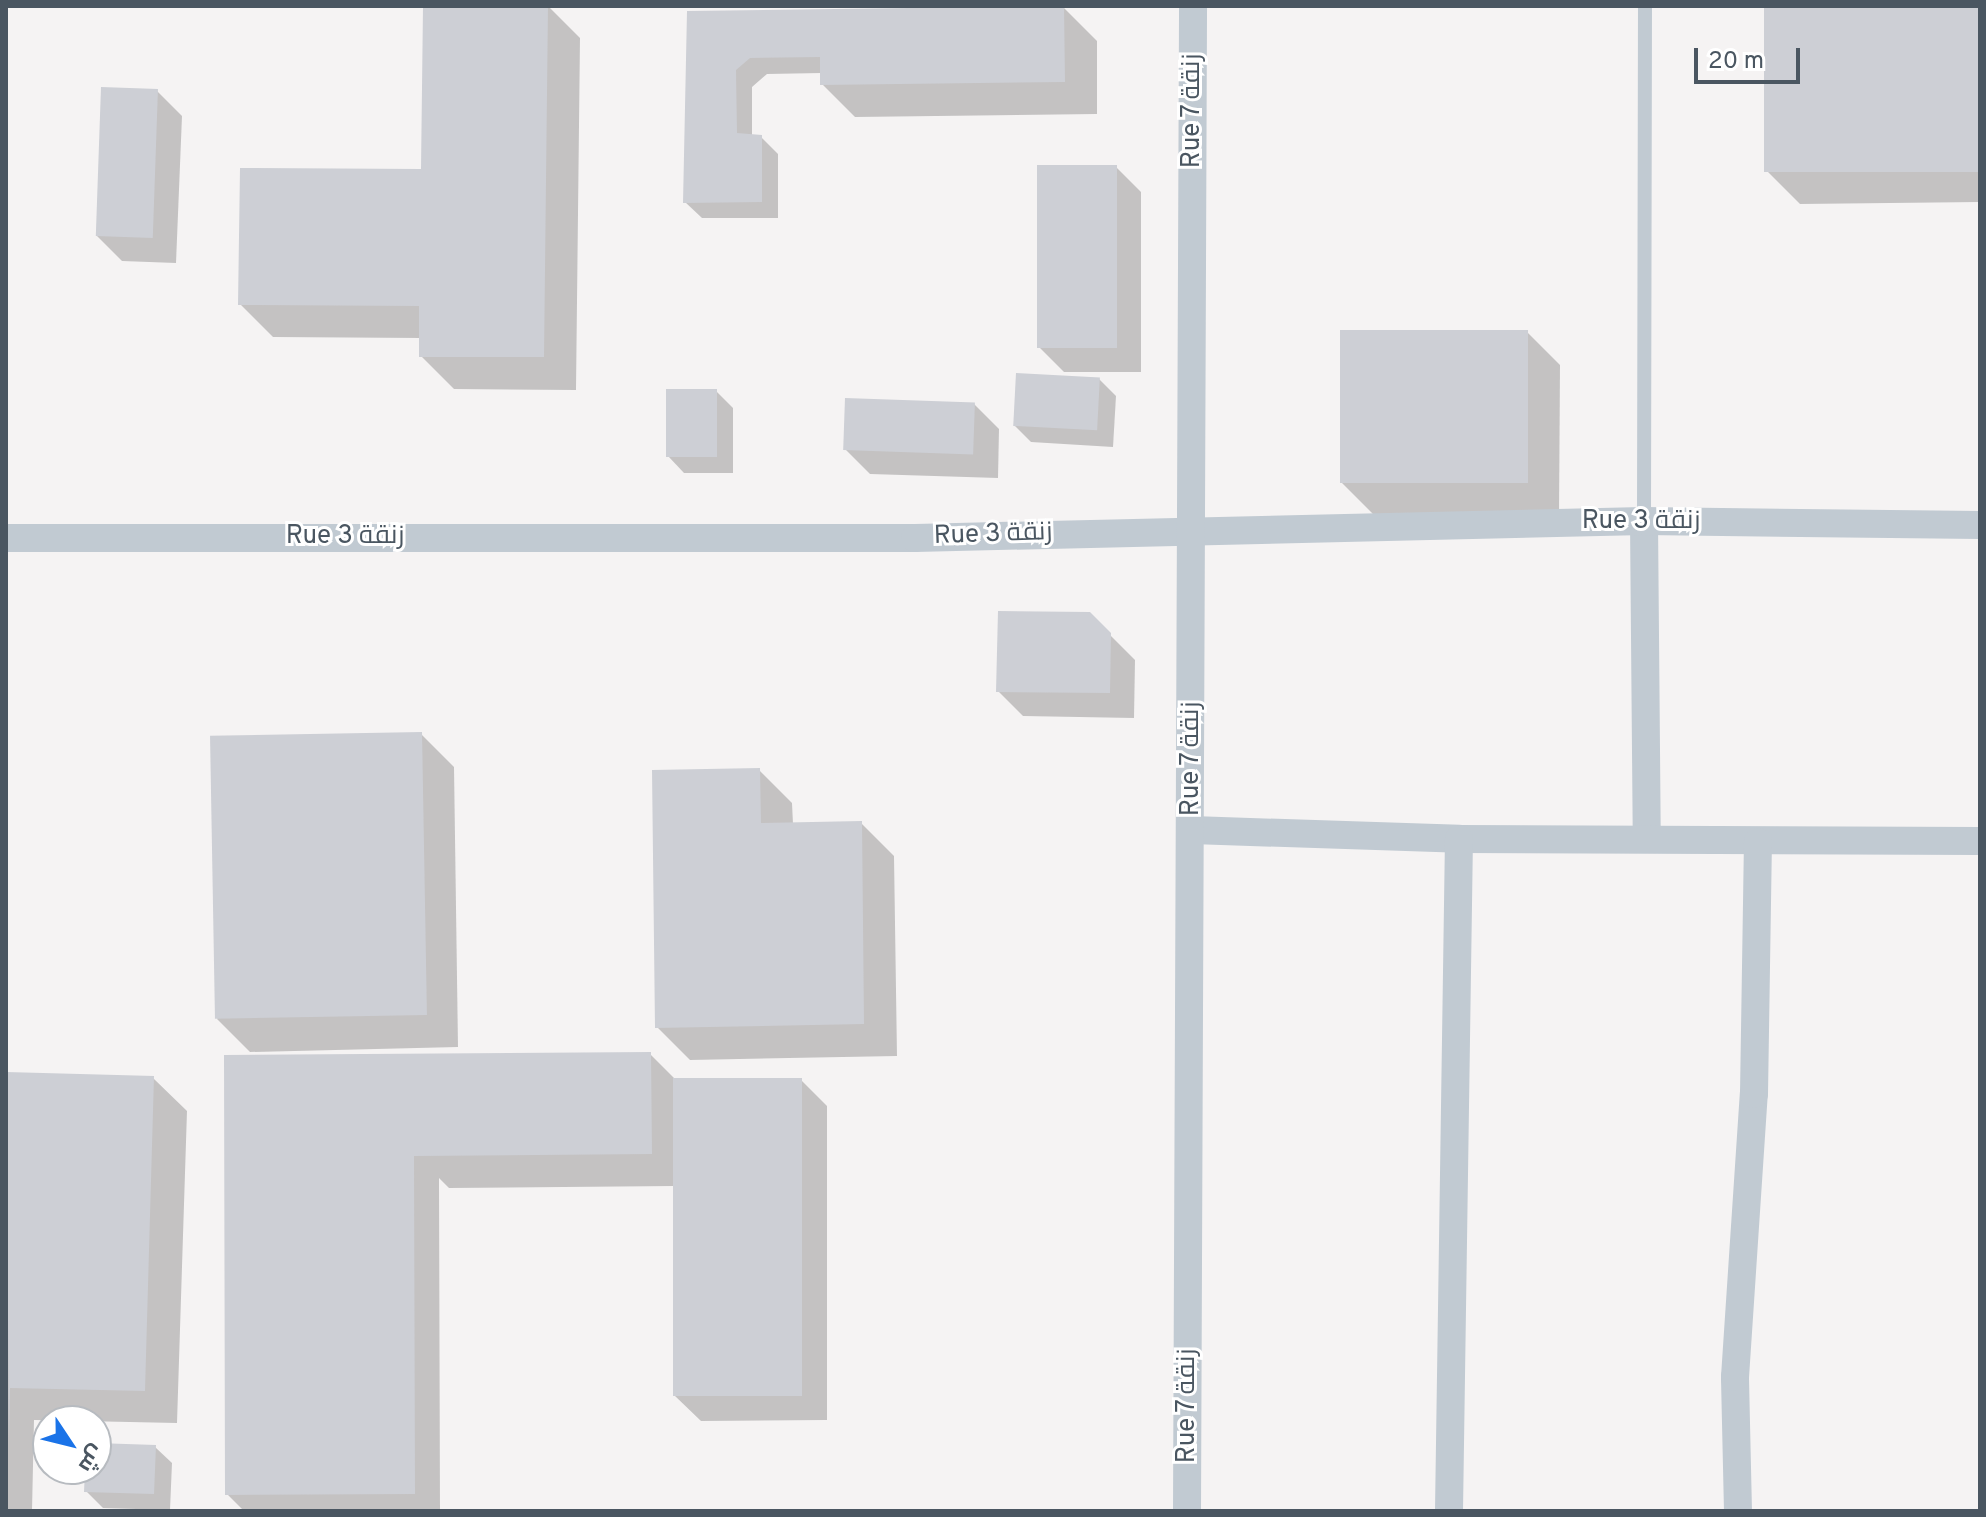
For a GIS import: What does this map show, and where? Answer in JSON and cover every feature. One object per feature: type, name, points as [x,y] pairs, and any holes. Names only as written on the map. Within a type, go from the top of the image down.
[{"type":"street","name":"Rue 7 زنقة","points":[[1187,1511],[1193,6]]},
{"type":"street","name":"Rue 3 زنقة","points":[[6,538],[915,538],[1193,529],[1644,521],[1980,525]]},
{"type":"street","points":[[1644,521],[1647,838]]},
{"type":"street","points":[[1192,830],[1459,839],[1980,841]]},
{"type":"street","points":[[1449,1511],[1459,839]]},
{"type":"street","points":[[1738,1511],[1735,1377],[1754,1094],[1758,842]]},
{"type":"lane","points":[[1644,521],[1645,6]]},
{"type":"building","points":[[423,6],[548,6],[544,357],[419,357],[419,306],[238,305],[240,168],[421,169]]},
{"type":"building","points":[[1064,6],[1065,82],[820,85],[820,57],[750,58],[736,70],[737,133],[762,135],[762,202],[683,203],[687,11]]},
{"type":"building","points":[[1764,6],[1980,6],[1980,172],[1764,172]]},
{"type":"building","points":[[101,87],[158,89],[153,238],[96,236]]},
{"type":"building","points":[[1037,165],[1117,165],[1117,348],[1037,348]]},
{"type":"building","points":[[1340,330],[1528,330],[1528,483],[1340,483]]},
{"type":"building","points":[[1016,373],[1100,377],[1097,430],[1013,426]]},
{"type":"building","points":[[666,389],[717,389],[717,457],[666,457]]},
{"type":"building","points":[[845,398],[975,403],[973,455],[843,450]]},
{"type":"building","points":[[998,611],[1090,612],[1111,633],[1110,693],[996,692]]},
{"type":"building","points":[[422,732],[427,1015],[215,1019],[210,736]]},
{"type":"building","points":[[760,768],[761,823],[862,821],[864,1024],[655,1028],[652,770]]},
{"type":"building","points":[[651,1052],[652,1154],[414,1156],[415,1494],[225,1495],[224,1055]]},
{"type":"building","points":[[6,1072],[154,1076],[145,1391],[10,1388],[9,1440]]},
{"type":"building","points":[[673,1078],[802,1078],[802,1396],[673,1396]]},
{"type":"building","points":[[112,1444],[156,1445],[154,1494],[84,1492],[84,1485],[112,1485]]}]
